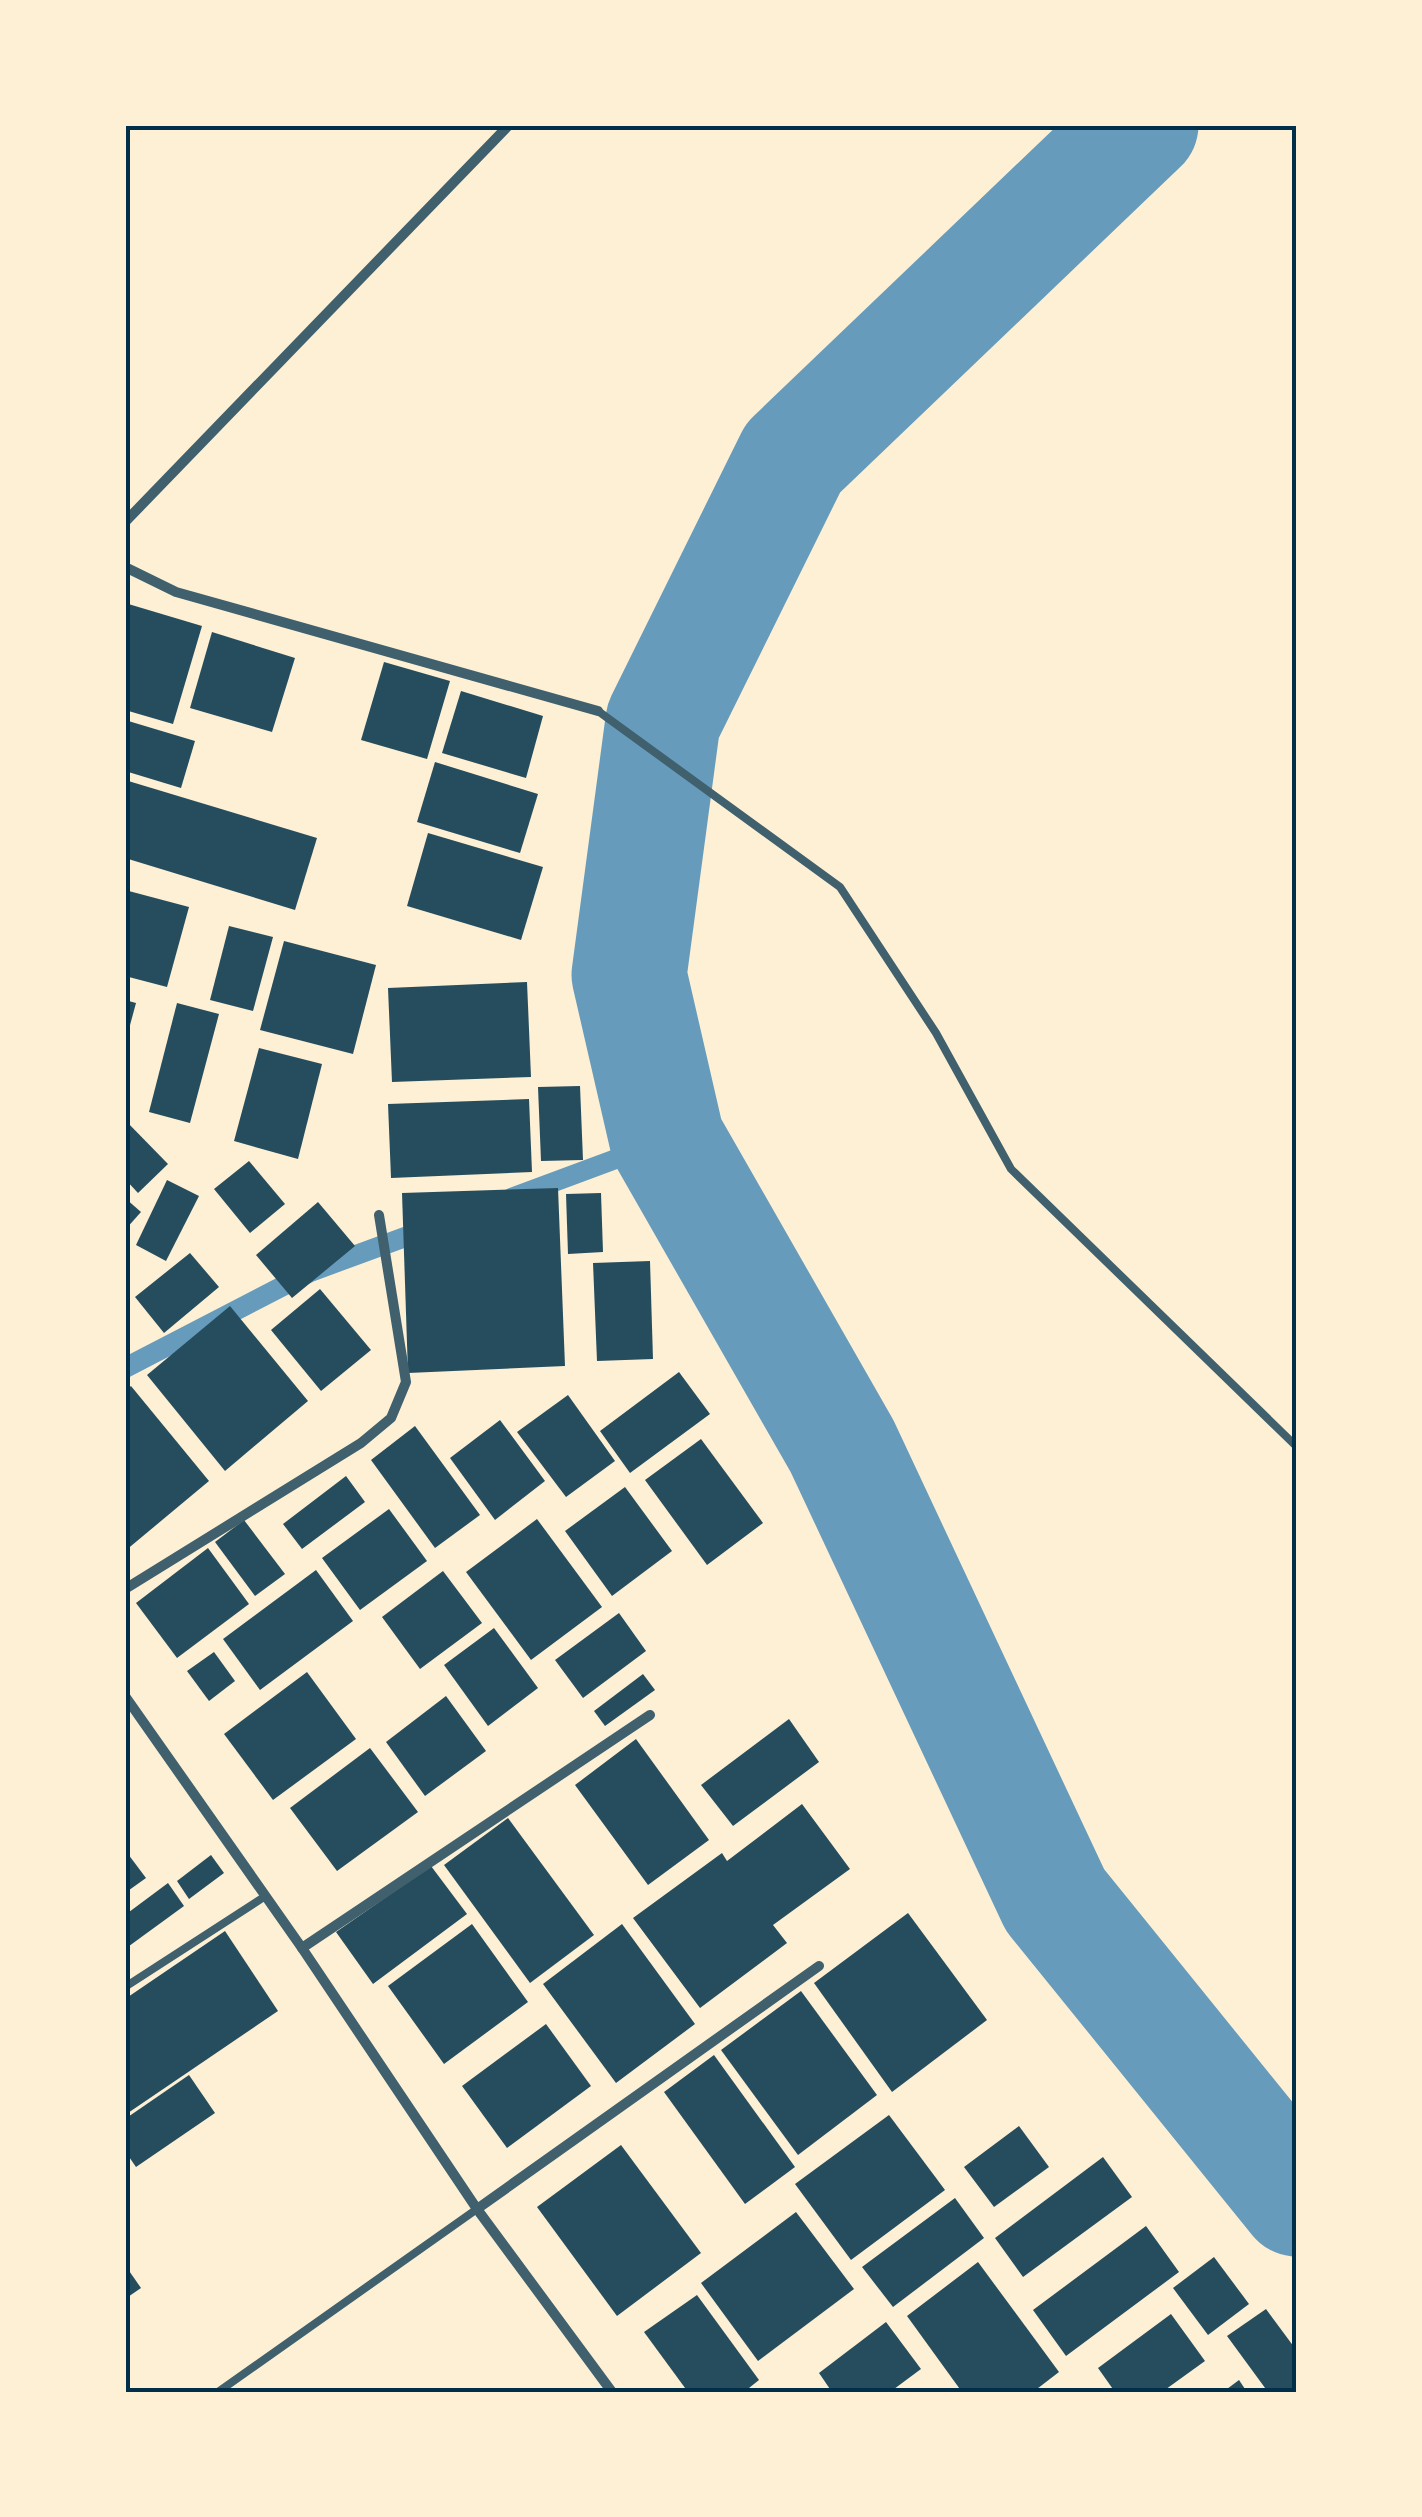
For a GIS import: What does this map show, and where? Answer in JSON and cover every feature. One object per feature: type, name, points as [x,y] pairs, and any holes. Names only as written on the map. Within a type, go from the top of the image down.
[{"type":"street","points":[[125,522],[509,125]]},
{"type":"street","points":[[125,567],[176,592],[598,711]]},
{"type":"street","points":[[125,1588],[361,1443],[391,1418],[406,1382],[379,1215]]},
{"type":"street","points":[[125,1696],[478,2209],[612,2392]]},
{"type":"street","points":[[302,1948],[650,1715]]},
{"type":"street","points":[[478,2209],[819,1966]]},
{"type":"lane","points":[[598,711],[840,888],[936,1033],[1011,1169],[1297,1447]]},
{"type":"lane","points":[[125,1987],[264,1897]]},
{"type":"lane","points":[[218,2392],[478,2209]]},
{"type":"building","points":[[125,603],[202,626],[173,724],[125,710]]},
{"type":"building","points":[[212,632],[295,658],[272,732],[190,708]]},
{"type":"building","points":[[384,662],[450,681],[427,759],[361,740]]},
{"type":"building","points":[[461,691],[543,716],[526,778],[442,753]]},
{"type":"building","points":[[125,720],[195,741],[181,788],[125,771]]},
{"type":"building","points":[[435,762],[538,794],[520,853],[417,822]]},
{"type":"building","points":[[125,780],[317,838],[295,910],[125,858]]},
{"type":"building","points":[[428,833],[543,867],[521,940],[407,906]]},
{"type":"building","points":[[125,890],[189,907],[167,987],[125,976]]},
{"type":"building","points":[[229,926],[273,937],[253,1011],[210,1000]]},
{"type":"building","points":[[284,941],[376,965],[353,1054],[260,1030]]},
{"type":"building","points":[[527,982],[531,1077],[392,1082],[388,988]]},
{"type":"building","points":[[125,1000],[136,1003],[126,1040],[125,1040]]},
{"type":"building","points":[[177,1003],[219,1014],[190,1123],[149,1112]]},
{"type":"building","points":[[259,1048],[322,1064],[298,1159],[234,1141]]},
{"type":"building","points":[[580,1086],[583,1160],[541,1161],[538,1087]]},
{"type":"building","points":[[529,1099],[532,1172],[391,1178],[388,1104]]},
{"type":"building","points":[[125,1120],[168,1164],[138,1193],[125,1179]]},
{"type":"building","points":[[249,1161],[285,1204],[250,1233],[214,1189]]},
{"type":"building","points":[[167,1180],[199,1196],[166,1261],[136,1245]]},
{"type":"building","points":[[558,1188],[565,1366],[408,1373],[402,1193]]},
{"type":"building","points":[[601,1193],[603,1252],[568,1254],[566,1194]]},
{"type":"building","points":[[125,1198],[141,1212],[125,1230]]},
{"type":"building","points":[[318,1202],[355,1246],[292,1298],[256,1255]]},
{"type":"building","points":[[190,1253],[219,1287],[164,1333],[135,1297]]},
{"type":"building","points":[[650,1261],[653,1359],[597,1361],[593,1263]]},
{"type":"building","points":[[320,1289],[371,1350],[321,1391],[271,1330]]},
{"type":"building","points":[[230,1306],[308,1401],[225,1471],[147,1375]]},
{"type":"building","points":[[679,1372],[710,1414],[630,1473],[600,1431]]},
{"type":"building","points":[[131,1386],[209,1481],[125,1551],[125,1391]]},
{"type":"building","points":[[568,1395],[615,1461],[566,1497],[517,1432]]},
{"type":"building","points":[[500,1420],[545,1481],[495,1520],[450,1458]]},
{"type":"building","points":[[415,1426],[480,1515],[435,1548],[371,1460]]},
{"type":"building","points":[[701,1439],[763,1523],[707,1565],[645,1480]]},
{"type":"building","points":[[346,1476],[365,1502],[302,1549],[283,1524]]},
{"type":"building","points":[[625,1487],[672,1551],[612,1596],[565,1531]]},
{"type":"building","points":[[389,1509],[427,1561],[360,1610],[322,1558]]},
{"type":"building","points":[[537,1519],[602,1607],[531,1660],[466,1572]]},
{"type":"building","points":[[244,1520],[285,1574],[255,1596],[215,1542]]},
{"type":"building","points":[[208,1548],[249,1604],[177,1658],[136,1603]]},
{"type":"building","points":[[316,1570],[353,1621],[260,1690],[223,1639]]},
{"type":"building","points":[[443,1571],[482,1623],[420,1669],[382,1617]]},
{"type":"building","points":[[619,1613],[646,1651],[583,1698],[555,1660]]},
{"type":"building","points":[[494,1628],[538,1688],[488,1726],[444,1665]]},
{"type":"building","points":[[214,1652],[235,1681],[209,1701],[187,1671]]},
{"type":"building","points":[[307,1672],[356,1739],[273,1800],[224,1734]]},
{"type":"building","points":[[643,1674],[655,1690],[605,1726],[594,1711]]},
{"type":"building","points":[[446,1696],[486,1751],[425,1796],[386,1742]]},
{"type":"building","points":[[789,1719],[819,1762],[733,1826],[701,1785]]},
{"type":"building","points":[[636,1739],[709,1840],[648,1885],[575,1785]]},
{"type":"building","points":[[370,1748],[418,1812],[337,1871],[290,1808]]},
{"type":"building","points":[[802,1804],[850,1869],[773,1925],[787,1943],[700,2008],[633,1918],[722,1853],[727,1861]]},
{"type":"building","points":[[508,1818],[594,1935],[530,1983],[444,1865]]},
{"type":"building","points":[[125,1850],[146,1878],[125,1893]]},
{"type":"building","points":[[211,1855],[224,1873],[189,1899],[177,1881]]},
{"type":"building","points":[[431,1866],[467,1914],[373,1984],[336,1932]]},
{"type":"building","points":[[168,1883],[184,1906],[125,1949],[125,1915]]},
{"type":"building","points":[[908,1913],[987,2020],[892,2092],[814,1983]]},
{"type":"building","points":[[472,1924],[528,2002],[444,2064],[388,1986]]},
{"type":"building","points":[[622,1924],[695,2024],[616,2083],[543,1984]]},
{"type":"building","points":[[225,1931],[278,2011],[125,2115],[125,1999]]},
{"type":"building","points":[[801,1991],[877,2095],[798,2155],[721,2050]]},
{"type":"building","points":[[546,2024],[591,2086],[507,2148],[462,2086]]},
{"type":"building","points":[[714,2055],[795,2167],[745,2204],[664,2092]]},
{"type":"building","points":[[189,2075],[215,2113],[136,2167],[125,2151],[125,2119]]},
{"type":"building","points":[[889,2115],[945,2190],[851,2260],[795,2184]]},
{"type":"building","points":[[1019,2126],[1049,2167],[994,2207],[964,2167]]},
{"type":"building","points":[[621,2145],[701,2253],[617,2316],[537,2207]]},
{"type":"building","points":[[1103,2157],[1132,2197],[1023,2277],[995,2238]]},
{"type":"building","points":[[955,2198],[984,2238],[893,2307],[862,2267]]},
{"type":"building","points":[[796,2212],[854,2289],[758,2361],[701,2283]]},
{"type":"building","points":[[1146,2226],[1179,2272],[1066,2356],[1033,2310]]},
{"type":"building","points":[[1214,2257],[1249,2304],[1208,2335],[1173,2288]]},
{"type":"building","points":[[978,2262],[1059,2372],[1033,2392],[962,2392],[907,2316]]},
{"type":"building","points":[[125,2265],[141,2288],[125,2299]]},
{"type":"building","points":[[697,2295],[759,2380],[744,2392],[688,2392],[644,2332]]},
{"type":"building","points":[[1266,2309],[1297,2351],[1297,2392],[1268,2392],[1227,2336]]},
{"type":"building","points":[[1171,2314],[1205,2361],[1162,2392],[1115,2392],[1098,2368]]},
{"type":"building","points":[[886,2322],[921,2369],[890,2392],[832,2392],[819,2373]]},
{"type":"building","points":[[1239,2380],[1247,2392],[1223,2392]]},
{"type":"waterway","points":[[1141,125],[793,458],[663,721],[629,975],[667,1140],[842,1446],[1055,1900],[1297,2199]]},
{"type":"waterway","points":[[511,1198],[667,1140]]},
{"type":"waterway","points":[[125,1368],[310,1272],[427,1229]]}]
